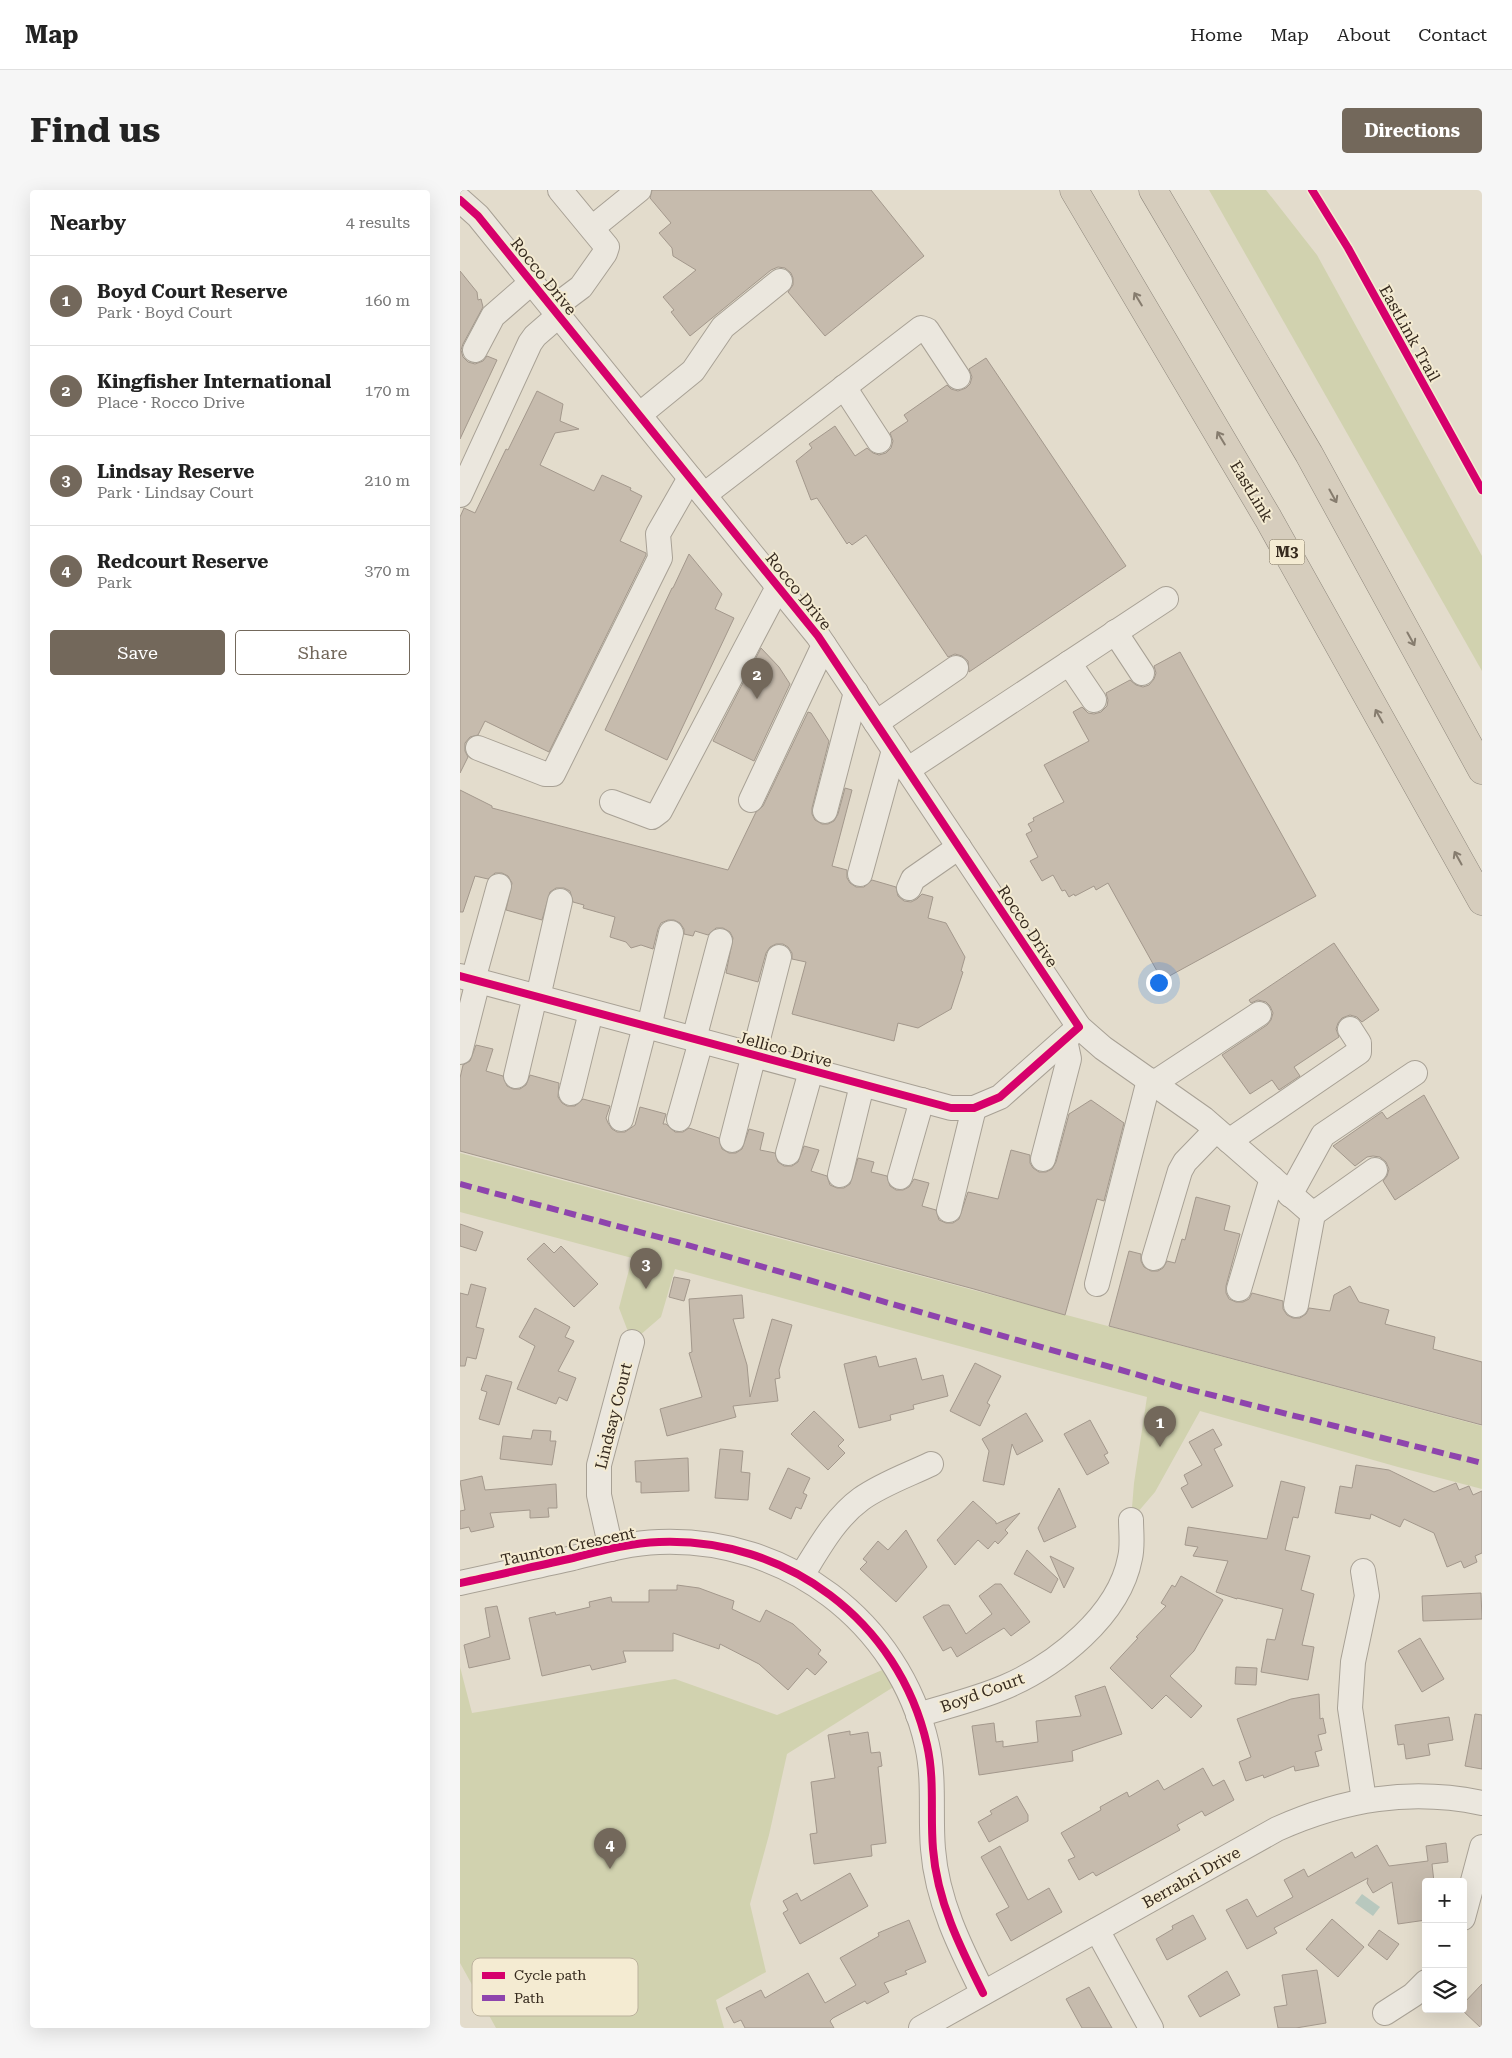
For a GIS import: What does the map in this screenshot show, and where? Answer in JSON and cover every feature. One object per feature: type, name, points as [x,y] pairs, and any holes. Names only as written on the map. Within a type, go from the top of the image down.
[{"type":"highway","points":[[1153,190],[1309,454]]},
{"type":"highway","points":[[1159,190],[1309,454],[1482,770]]},
{"type":"highway","name":"EastLink","points":[[1075,196],[1268,518],[1482,901]]},
{"type":"street","points":[[460,495],[530,343],[556,312],[581,287],[607,247],[560,190]]},
{"type":"street","points":[[592,228],[639,190]]},
{"type":"street","name":"Rocco Drive","points":[[460,200],[478,216],[532,282],[824,645],[958,847],[1072,1034],[1103,1048],[1186,1105],[1313,1214]]},
{"type":"street","points":[[640,415],[693,371],[723,327],[780,281]]},
{"type":"street","points":[[475,350],[493,316],[532,282]]},
{"type":"street","points":[[478,748],[546,774],[554,774],[660,558],[658,534],[697,486],[844,387],[921,328],[927,330],[958,377]]},
{"type":"street","points":[[844,387],[879,441]]},
{"type":"street","points":[[612,802],[652,817],[660,811],[778,586]]},
{"type":"street","points":[[907,770],[1166,599]]},
{"type":"street","points":[[1115,632],[1142,673]]},
{"type":"street","points":[[751,800],[824,645]]},
{"type":"street","points":[[1069,663],[1094,700]]},
{"type":"street","points":[[876,723],[956,668]]},
{"type":"street","points":[[825,811],[856,692]]},
{"type":"street","points":[[860,874],[894,750]]},
{"type":"street","points":[[909,888],[912,879],[958,847]]},
{"type":"street","points":[[460,1052],[471,979],[499,886]]},
{"type":"street","points":[[516,1076],[560,900]]},
{"type":"street","points":[[621,1119],[672,933]]},
{"type":"street","points":[[679,1119],[720,941]]},
{"type":"street","points":[[732,1140],[779,957]]},
{"type":"street","name":"Jellico Drive","points":[[471,979],[951,1108],[974,1108],[1000,1097],[1072,1034]]},
{"type":"street","points":[[570,1093],[591,1012]]},
{"type":"street","points":[[1097,1284],[1152,1082],[1259,1014]]},
{"type":"street","points":[[1154,1258],[1180,1171],[1185,1162],[1223,1136],[1359,1052],[1359,1043],[1350,1030]]},
{"type":"street","points":[[1043,1159],[1069,1059],[1072,1034]]},
{"type":"street","points":[[788,1153],[811,1071]]},
{"type":"street","points":[[1290,1195],[1323,1134],[1415,1073]]},
{"type":"street","points":[[840,1175],[862,1085]]},
{"type":"street","points":[[900,1177],[922,1100]]},
{"type":"street","points":[[949,1210],[974,1108]]},
{"type":"street","points":[[1296,1305],[1313,1214],[1375,1170]]},
{"type":"street","points":[[1239,1289],[1272,1178]]},
{"type":"street","name":"Lindsay Court","points":[[612,1549],[599,1495],[598,1470],[632,1342]]},
{"type":"street","points":[[802,1575],[834,1526],[852,1507],[875,1490],[931,1464]]},
{"type":"street","name":"Boyd Court","points":[[918,1715],[1002,1688],[1020,1680],[1050,1662],[1080,1636],[1111,1601],[1126,1573],[1131,1556],[1131,1520]]},
{"type":"street","name":"Taunton Crescent","points":[[460,1583],[612,1549],[658,1542],[713,1544],[757,1556],[802,1575],[838,1600],[875,1639],[896,1670],[918,1715],[930,1764],[933,1849],[940,1890],[956,1939],[982,1993]]},
{"type":"street","points":[[1363,1571],[1367,1596],[1353,1662],[1350,1708],[1364,1800]]},
{"type":"street","name":"Berrabri Drive","points":[[921,2028],[1277,1829],[1313,1814],[1364,1800],[1412,1796],[1437,1796],[1482,1803]]},
{"type":"street","points":[[1467,1903],[1482,1847]]},
{"type":"street","points":[[1097,1930],[1151,2028]]},
{"type":"street","points":[[1386,2013],[1422,1986]]},
{"type":"green space","points":[[1209,190],[1266,190],[1317,255],[1482,556],[1482,671]]},
{"type":"green space","points":[[460,1153],[1482,1426],[1482,1489],[1200,1411],[1155,1492],[1131,1520],[1134,1483],[1147,1397],[675,1269],[661,1317],[632,1342],[619,1308],[632,1258],[460,1212]]},
{"type":"green space","points":[[894,1665],[903,1681],[787,1754],[769,1835],[750,1904],[766,1972],[716,2000],[724,2028],[496,2028],[489,2016],[638,2016],[638,1958],[472,1958],[472,1985],[460,1963],[460,1667],[472,1713],[675,1679],[777,1715]]},
{"type":"shaded area","points":[[1362,1894],[1380,1907],[1373,1916],[1355,1903]]},
{"type":"building","points":[[652,190],[871,190],[924,256],[825,336],[788,292],[793,285],[791,273],[785,268],[778,267],[771,270],[690,336],[671,312],[674,310],[663,297],[696,270],[673,256],[672,248],[659,233],[671,223],[650,198]]},
{"type":"building","points":[[460,271],[477,292],[478,300],[481,299],[483,307],[463,344],[461,350],[463,357],[468,362],[475,364],[483,361],[487,356],[497,360],[460,439]]},
{"type":"building","points":[[986,358],[1126,566],[969,672],[968,661],[962,656],[955,654],[948,657],[866,535],[852,545],[849,542],[847,544],[817,498],[811,500],[796,461],[812,448],[809,444],[835,426],[855,456],[867,448],[879,455],[886,453],[891,448],[893,441],[890,433],[908,421],[904,415],[947,385],[951,389],[958,391],[966,388],[970,384],[972,377],[969,369]]},
{"type":"building","points":[[537,391],[563,404],[560,421],[579,429],[555,433],[540,465],[594,491],[602,475],[631,488],[630,490],[642,496],[620,541],[646,553],[646,555],[549,752],[485,721],[478,735],[470,737],[465,743],[465,751],[468,757],[460,773],[460,517],[464,508],[475,513]]},
{"type":"building","points":[[689,554],[722,594],[715,609],[734,618],[667,760],[605,730]]},
{"type":"building","points":[[761,648],[779,667],[790,684],[754,761],[713,741]]},
{"type":"building","points":[[1180,652],[1316,896],[1162,980],[1108,883],[1096,890],[1094,886],[1075,896],[1074,894],[1069,897],[1065,890],[1062,891],[1053,875],[1042,881],[1030,861],[1038,857],[1026,834],[1032,831],[1028,824],[1034,821],[1033,818],[1064,802],[1044,765],[1089,741],[1073,712],[1082,707],[1088,713],[1101,712],[1107,706],[1106,693],[1130,680],[1136,685],[1143,687],[1149,685],[1156,673],[1154,666]]},
{"type":"building","points":[[808,712],[811,713],[829,741],[812,808],[815,820],[822,824],[834,821],[838,814],[845,788],[852,790],[832,866],[847,870],[847,878],[856,887],[864,887],[872,880],[896,887],[898,896],[904,901],[911,902],[922,894],[933,897],[928,918],[946,923],[965,957],[961,971],[963,972],[951,1009],[918,1028],[898,1023],[894,1041],[792,1014],[806,962],[792,959],[792,953],[788,947],[783,944],[776,944],[770,947],[766,953],[758,982],[726,973],[733,938],[730,932],[723,928],[716,928],[708,935],[695,931],[693,936],[684,934],[684,929],[680,923],[668,920],[661,923],[653,949],[641,945],[631,948],[626,942],[610,937],[615,917],[583,908],[584,905],[573,902],[570,891],[564,888],[556,888],[550,892],[542,920],[506,910],[512,883],[508,876],[502,873],[495,873],[488,879],[475,876],[463,912],[460,912],[460,790],[492,806],[492,808],[728,870],[756,812],[763,806]]},
{"type":"building","points":[[1334,943],[1379,1010],[1362,1022],[1357,1017],[1350,1015],[1342,1018],[1336,1029],[1339,1037],[1294,1067],[1300,1076],[1279,1090],[1272,1080],[1250,1094],[1222,1055],[1267,1025],[1271,1020],[1273,1013],[1266,1002],[1258,1000],[1251,1003],[1249,1000]]},
{"type":"building","points":[[476,1045],[493,1049],[486,1071],[503,1076],[507,1086],[513,1089],[520,1089],[526,1085],[530,1075],[559,1083],[558,1097],[567,1106],[575,1106],[583,1099],[610,1106],[606,1118],[612,1129],[617,1132],[625,1132],[635,1125],[640,1107],[666,1114],[663,1124],[666,1124],[675,1132],[683,1132],[689,1128],[719,1138],[722,1149],[729,1153],[736,1153],[742,1149],[749,1129],[764,1133],[760,1150],[775,1153],[778,1162],[784,1166],[792,1166],[798,1162],[804,1146],[819,1150],[811,1171],[827,1176],[830,1185],[837,1188],[844,1188],[850,1184],[858,1158],[874,1162],[871,1172],[887,1176],[890,1186],[896,1190],[903,1190],[909,1187],[914,1179],[929,1183],[922,1206],[936,1210],[939,1220],[946,1223],[953,1223],[959,1219],[968,1192],[998,1199],[1011,1150],[1030,1155],[1030,1163],[1039,1172],[1046,1172],[1052,1169],[1056,1162],[1069,1114],[1091,1100],[1124,1123],[1104,1201],[1097,1199],[1065,1315],[460,1151],[460,1078],[463,1065],[470,1061]]},
{"type":"building","points":[[1424,1095],[1459,1158],[1395,1200],[1383,1181],[1389,1169],[1386,1162],[1380,1157],[1373,1156],[1367,1157],[1355,1166],[1333,1146],[1382,1112],[1387,1119]]},
{"type":"building","points":[[1196,1197],[1230,1206],[1224,1230],[1240,1234],[1226,1286],[1226,1293],[1229,1299],[1243,1302],[1249,1299],[1252,1293],[1283,1301],[1283,1309],[1287,1315],[1293,1318],[1300,1318],[1306,1314],[1309,1308],[1330,1311],[1334,1295],[1350,1286],[1359,1302],[1389,1310],[1385,1324],[1435,1337],[1433,1349],[1482,1362],[1482,1425],[1109,1326],[1129,1251],[1141,1254],[1141,1261],[1144,1267],[1151,1271],[1158,1271],[1163,1268],[1167,1261],[1175,1263],[1182,1239],[1185,1240]]},
{"type":"building","points":[[460,1224],[483,1232],[476,1251],[460,1246]]},
{"type":"building","points":[[544,1243],[554,1253],[561,1246],[598,1284],[574,1307],[527,1259]]},
{"type":"building","points":[[674,1277],[690,1280],[684,1301],[669,1297]]},
{"type":"building","points":[[471,1284],[486,1288],[476,1327],[484,1329],[476,1359],[467,1357],[465,1366],[460,1366],[460,1293],[468,1295]]},
{"type":"building","points":[[742,1295],[744,1318],[733,1319],[747,1365],[750,1397],[772,1319],[792,1325],[779,1370],[780,1378],[775,1379],[778,1401],[733,1406],[736,1417],[667,1436],[660,1409],[702,1397],[689,1353],[692,1352],[689,1299]]},
{"type":"building","points":[[535,1308],[570,1327],[565,1337],[574,1341],[558,1371],[576,1378],[567,1401],[559,1397],[556,1404],[517,1389],[535,1346],[519,1337]]},
{"type":"building","points":[[876,1356],[879,1367],[916,1358],[922,1380],[943,1375],[948,1396],[913,1405],[914,1409],[890,1415],[891,1420],[859,1428],[844,1364]]},
{"type":"building","points":[[975,1363],[1001,1376],[987,1403],[990,1405],[980,1426],[950,1411]]},
{"type":"building","points":[[486,1375],[512,1382],[499,1425],[479,1419],[487,1392],[481,1390]]},
{"type":"building","points":[[814,1411],[844,1440],[838,1446],[845,1453],[828,1470],[791,1434]]},
{"type":"building","points":[[1026,1413],[1043,1441],[1017,1455],[1012,1444],[1004,1485],[983,1481],[989,1451],[982,1439]]},
{"type":"building","points":[[1090,1420],[1108,1453],[1104,1455],[1109,1463],[1087,1475],[1064,1434]]},
{"type":"building","points":[[1213,1429],[1222,1445],[1214,1449],[1233,1486],[1192,1508],[1181,1488],[1188,1484],[1184,1475],[1202,1465],[1189,1442]]},
{"type":"building","points":[[533,1430],[551,1431],[550,1441],[556,1441],[552,1465],[500,1459],[503,1436],[531,1439]]},
{"type":"building","points":[[720,1449],[743,1451],[741,1472],[750,1473],[748,1500],[715,1498]]},
{"type":"building","points":[[688,1458],[689,1491],[641,1493],[641,1482],[636,1482],[635,1461]]},
{"type":"building","points":[[1356,1465],[1389,1470],[1434,1492],[1456,1483],[1459,1490],[1469,1486],[1473,1495],[1482,1491],[1482,1553],[1475,1556],[1477,1562],[1464,1568],[1461,1561],[1447,1567],[1434,1533],[1404,1519],[1400,1527],[1371,1514],[1370,1519],[1335,1513],[1340,1486],[1352,1488]]},
{"type":"building","points":[[788,1468],[810,1478],[803,1493],[807,1495],[801,1509],[796,1507],[791,1519],[769,1509]]},
{"type":"building","points":[[482,1476],[485,1490],[556,1484],[557,1508],[548,1508],[549,1517],[530,1518],[530,1510],[490,1513],[494,1527],[471,1532],[469,1527],[460,1529],[460,1511],[465,1510],[460,1481]]},
{"type":"building","points":[[1281,1481],[1305,1487],[1298,1518],[1293,1517],[1285,1550],[1310,1556],[1301,1590],[1314,1594],[1302,1645],[1314,1647],[1308,1680],[1261,1672],[1267,1639],[1275,1640],[1283,1609],[1237,1599],[1216,1592],[1228,1561],[1193,1556],[1198,1547],[1185,1545],[1188,1527],[1267,1539]]},
{"type":"building","points":[[1059,1488],[1076,1527],[1044,1542],[1038,1528]]},
{"type":"building","points":[[973,1501],[996,1524],[1020,1513],[1005,1530],[1008,1533],[998,1544],[995,1541],[988,1549],[978,1540],[955,1565],[937,1540]]},
{"type":"building","points":[[906,1530],[927,1567],[896,1602],[860,1569],[867,1562],[863,1559],[878,1541],[888,1550]]},
{"type":"building","points":[[1027,1550],[1058,1579],[1051,1593],[1014,1574]]},
{"type":"building","points":[[1050,1556],[1074,1568],[1064,1588]]},
{"type":"building","points":[[1181,1576],[1223,1600],[1194,1651],[1170,1676],[1202,1706],[1191,1718],[1166,1695],[1152,1709],[1110,1668],[1166,1606],[1161,1603],[1172,1585],[1175,1587]]},
{"type":"building","points":[[995,1584],[1001,1584],[1030,1622],[1011,1636],[1004,1628],[957,1657],[951,1647],[943,1651],[923,1617],[943,1605],[949,1605],[966,1634],[992,1614],[979,1596]]},
{"type":"building","points":[[677,1585],[699,1588],[734,1601],[732,1609],[760,1622],[766,1610],[793,1624],[821,1650],[818,1654],[827,1662],[815,1675],[807,1668],[788,1690],[759,1664],[720,1644],[719,1649],[673,1633],[673,1651],[623,1651],[626,1662],[592,1670],[590,1665],[542,1676],[529,1618],[555,1612],[556,1615],[590,1607],[589,1602],[611,1597],[612,1602],[649,1602],[649,1590],[677,1590]]},
{"type":"building","points":[[1481,1593],[1482,1619],[1423,1621],[1422,1596]]},
{"type":"building","points":[[497,1606],[510,1659],[469,1668],[464,1645],[490,1637],[485,1608]]},
{"type":"building","points":[[1420,1638],[1444,1679],[1422,1692],[1398,1651]]},
{"type":"building","points":[[1236,1667],[1257,1668],[1256,1685],[1235,1684]]},
{"type":"building","points":[[1105,1686],[1122,1734],[1072,1751],[1073,1761],[979,1775],[972,1726],[994,1723],[996,1742],[1003,1741],[1003,1747],[1038,1742],[1036,1721],[1081,1716],[1075,1696]]},
{"type":"building","points":[[1319,1694],[1320,1719],[1323,1718],[1326,1733],[1318,1735],[1322,1750],[1315,1752],[1319,1766],[1295,1771],[1294,1766],[1264,1778],[1263,1775],[1246,1781],[1239,1762],[1251,1757],[1237,1719],[1291,1699]]},
{"type":"building","points":[[1475,1714],[1482,1715],[1482,1769],[1465,1766]]},
{"type":"building","points":[[1449,1717],[1453,1740],[1428,1744],[1430,1755],[1406,1759],[1404,1744],[1398,1745],[1395,1725]]},
{"type":"building","points":[[850,1731],[850,1735],[868,1732],[871,1753],[880,1752],[882,1766],[878,1767],[886,1843],[871,1845],[872,1856],[814,1864],[810,1834],[817,1833],[811,1782],[835,1778],[828,1735]]},
{"type":"building","points":[[1203,1768],[1213,1786],[1224,1780],[1234,1800],[1205,1816],[1202,1811],[1177,1825],[1180,1830],[1096,1876],[1093,1872],[1079,1880],[1068,1860],[1075,1857],[1061,1833],[1101,1810],[1100,1807],[1127,1792],[1129,1797],[1158,1780],[1164,1790]]},
{"type":"building","points":[[1017,1796],[1028,1815],[1028,1821],[989,1842],[978,1822],[992,1814],[990,1811]]},
{"type":"building","points":[[1446,1843],[1448,1862],[1432,1864],[1434,1878],[1422,1878],[1422,1921],[1398,1924],[1392,1882],[1373,1893],[1367,1883],[1368,1878],[1274,1928],[1277,1933],[1247,1949],[1226,1910],[1247,1899],[1257,1917],[1293,1897],[1284,1880],[1304,1869],[1308,1877],[1352,1852],[1355,1858],[1377,1845],[1389,1866],[1428,1861],[1426,1846]]},
{"type":"building","points":[[1000,1846],[1028,1900],[1049,1888],[1062,1912],[1011,1941],[996,1914],[1009,1907],[981,1857]]},
{"type":"building","points":[[850,1873],[868,1906],[800,1944],[783,1913],[788,1910],[783,1901],[797,1893],[801,1901]]},
{"type":"building","points":[[1193,1915],[1206,1939],[1167,1960],[1156,1939],[1173,1929],[1172,1926]]},
{"type":"building","points":[[1332,1919],[1364,1947],[1338,1977],[1306,1949]]},
{"type":"building","points":[[909,1920],[926,1962],[905,1971],[907,1974],[884,1983],[889,1992],[867,2004],[865,2001],[833,2018],[830,2021],[834,2028],[745,2028],[741,2020],[734,2023],[726,2008],[761,1990],[765,1998],[808,1973],[825,2003],[856,1985],[840,1958],[879,1936],[878,1933]]},
{"type":"building","points":[[1379,1930],[1399,1944],[1387,1960],[1368,1945]]},
{"type":"building","points":[[1317,1970],[1326,2023],[1296,2028],[1278,2028],[1274,2007],[1287,2005],[1282,1975]]},
{"type":"building","points":[[1227,1971],[1240,1995],[1200,2017],[1188,1996]]},
{"type":"building","points":[[1482,1984],[1482,2028],[1465,2013],[1467,2013],[1467,2000]]},
{"type":"building","points":[[1089,1987],[1112,2028],[1082,2028],[1066,1999]]},
{"type":"marked path","points":[[460,1184],[677,1242],[1180,1387],[1482,1463]]},
{"type":"cycle path","name":"EastLink Trail","points":[[1312,190],[1348,248],[1482,490]]},
{"type":"cycle path","points":[[460,200],[478,216],[818,636],[1079,1027],[1000,1097],[974,1108],[951,1108],[460,976]]},
{"type":"cycle path","points":[[460,1583],[616,1548],[659,1542],[706,1544],[751,1554],[792,1571],[830,1595],[863,1625],[891,1660],[913,1700],[927,1745],[929,1758],[932,1784],[933,1849],[939,1887],[958,1941],[983,1993]]},
{"type":"place","name":"Kingfisher International","points":[[757,699]]},
{"type":"place","name":"Lindsay Reserve","points":[[646,1289]]},
{"type":"place","name":"Boyd Court Reserve","points":[[1160,1447]]},
{"type":"place","name":"Redcourt Reserve","points":[[610,1869]]}]
